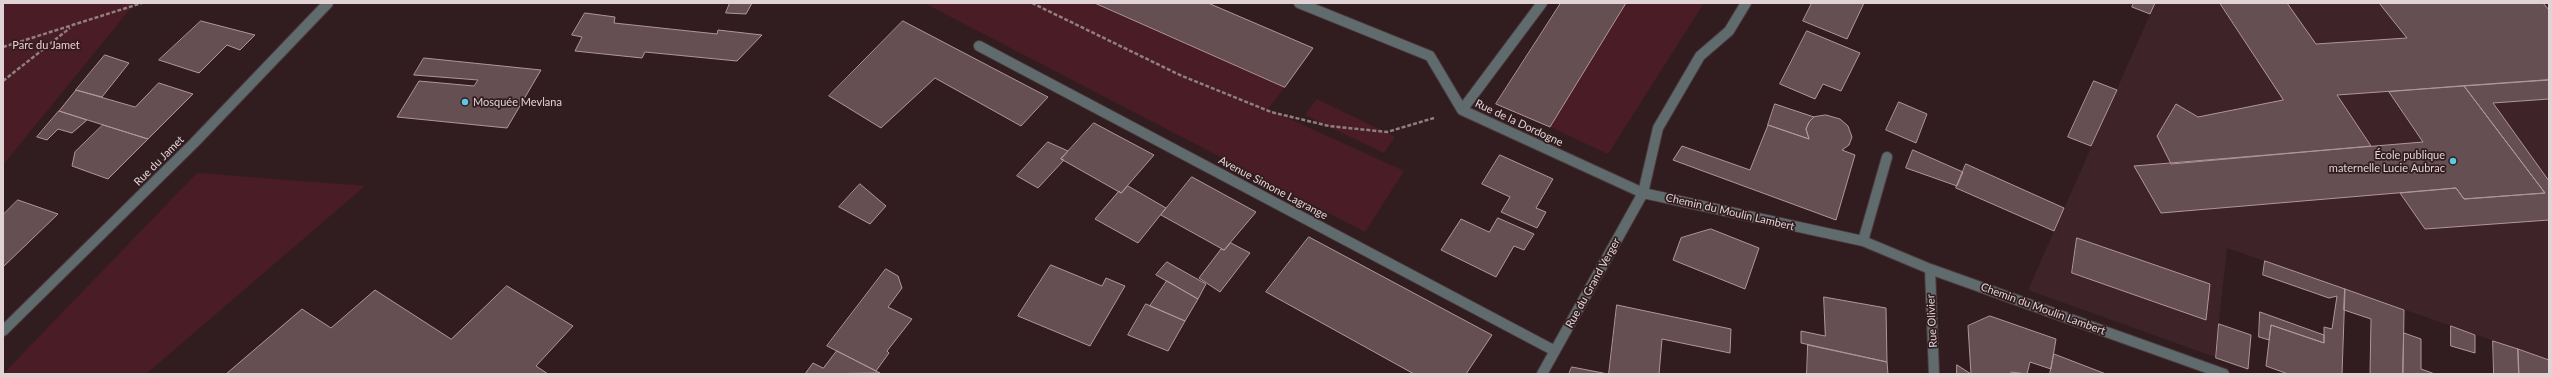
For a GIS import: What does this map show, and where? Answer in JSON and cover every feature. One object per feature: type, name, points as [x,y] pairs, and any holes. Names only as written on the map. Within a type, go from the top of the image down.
[{"type":"street","name":"Rue du Jamet","points":[[3,331],[194,143],[328,3]]},
{"type":"street","name":"Rue de la Dordogne","points":[[1299,3],[1430,56],[1462,110],[1643,192]]},
{"type":"street","points":[[1462,110],[1542,3]]},
{"type":"street","name":"Rue du Grand Verger","points":[[1542,374],[1643,192],[1658,128],[1700,56],[1729,31],[1746,3]]},
{"type":"street","name":"Avenue Simone Lagrange","points":[[979,46],[1555,350]]},
{"type":"street","points":[[1863,241],[1887,158]]},
{"type":"street","name":"Chemin du Moulin Lambert","points":[[1643,192],[1863,241],[1930,269],[2224,374]]},
{"type":"street","name":"Rue Olivier","points":[[1930,269],[1934,374]]},
{"type":"path","points":[[3,47],[142,3]]},
{"type":"path","points":[[1032,3],[1182,76],[1271,112],[1329,126],[1387,132],[1462,110]]},
{"type":"path","points":[[3,81],[71,26]]},
{"type":"shaded area","points":[[2155,3],[2549,3],[2549,360],[2227,248],[2215,357],[2028,290]]},
{"type":"green space","name":"Parc du Jamet","points":[[3,3],[135,3],[3,165]]},
{"type":"green space","points":[[924,3],[1095,3],[1285,87],[1268,109],[1404,171],[1365,232]]},
{"type":"green space","points":[[1626,3],[1704,3],[1608,154],[1550,127]]},
{"type":"green space","points":[[1317,99],[1395,137],[1384,153],[1305,115]]},
{"type":"green space","points":[[197,173],[365,186],[146,374],[3,374]]},
{"type":"building","points":[[730,3],[752,3],[746,14],[726,13]]},
{"type":"building","points":[[1095,3],[1208,3],[1313,48],[1285,87]]},
{"type":"building","points":[[1561,3],[1626,3],[1550,127],[1496,104]]},
{"type":"building","points":[[1812,3],[1864,3],[1847,39],[1803,21]]},
{"type":"building","points":[[2134,3],[2155,3],[2150,14],[2132,7]]},
{"type":"building","points":[[2220,3],[2287,3],[2316,44],[2407,38],[2379,3],[2543,3],[2549,10],[2549,80],[2337,95],[2371,146],[2171,164],[2157,136],[2176,104],[2198,117],[2283,100]]},
{"type":"building","points":[[585,13],[615,17],[614,23],[717,34],[718,30],[762,35],[737,61],[645,52],[642,58],[575,51],[582,37],[572,35]]},
{"type":"building","points":[[201,21],[255,35],[240,50],[227,45],[199,73],[159,60]]},
{"type":"building","points":[[903,21],[1048,97],[1021,126],[935,78],[881,128],[829,96]]},
{"type":"building","points":[[1807,31],[1860,53],[1841,91],[1823,84],[1815,99],[1780,84]]},
{"type":"building","points":[[105,55],[129,63],[102,97],[76,90]]},
{"type":"building","name":"Mosquée Mevlana","points":[[424,58],[541,70],[507,128],[397,117],[419,81],[474,86],[478,80],[414,75]]},
{"type":"building","points":[[2549,80],[2549,99],[2493,103],[2549,181],[2549,220],[2425,229],[2400,193],[2456,188],[2464,199],[2545,193],[2464,86]]},
{"type":"building","points":[[2094,81],[2117,90],[2091,146],[2068,137]]},
{"type":"building","points":[[159,83],[193,94],[148,139],[59,111],[76,90],[135,107]]},
{"type":"building","points":[[2464,86],[2545,193],[2464,199],[2456,188],[2161,213],[2134,166],[2423,142],[2389,92]]},
{"type":"building","points":[[1899,102],[1927,114],[1916,143],[1886,130]]},
{"type":"building","points":[[1775,104],[1814,117],[1809,122],[1806,129],[1809,139],[1768,125]]},
{"type":"building","points":[[59,111],[87,120],[72,133],[58,129],[47,140],[37,137]]},
{"type":"building","points":[[1826,115],[1840,119],[1848,126],[1852,137],[1849,145],[1842,150],[1855,155],[1836,220],[1673,160],[1682,146],[1750,170],[1768,125],[1809,139],[1806,129],[1809,122],[1814,117]]},
{"type":"building","points":[[1094,123],[1154,155],[1121,193],[1061,159]]},
{"type":"building","points":[[103,125],[148,139],[108,179],[72,166],[75,152]]},
{"type":"building","points":[[1048,142],[1068,151],[1061,159],[1064,160],[1038,188],[1017,176]]},
{"type":"building","points":[[1913,150],[1963,172],[1957,186],[1906,168]]},
{"type":"building","points":[[1500,155],[1553,179],[1536,208],[1546,212],[1537,228],[1501,212],[1510,197],[1482,184]]},
{"type":"building","points":[[1966,164],[2064,208],[2054,231],[1956,188]]},
{"type":"building","points":[[1192,177],[1256,212],[1224,250],[1161,215]]},
{"type":"building","points":[[860,184],[886,206],[870,224],[839,207]]},
{"type":"building","points":[[1128,186],[1166,208],[1138,243],[1095,219],[1119,191],[1121,193]]},
{"type":"building","points":[[18,200],[58,214],[3,267],[3,215]]},
{"type":"building","points":[[1498,218],[1534,234],[1524,250],[1514,246],[1496,277],[1441,250],[1461,219],[1489,232]]},
{"type":"building","points":[[1711,229],[1759,248],[1745,289],[1673,260],[1681,238]]},
{"type":"building","points":[[1309,237],[1492,335],[1466,374],[1414,374],[1266,292]]},
{"type":"building","points":[[2077,238],[2210,284],[2206,320],[2072,273]]},
{"type":"building","points":[[1231,243],[1250,253],[1220,292],[1199,278],[1221,249],[1224,250]]},
{"type":"building","points":[[2265,261],[2345,289],[2342,374],[2288,374],[2266,366],[2271,325],[2324,343],[2324,327],[2332,329],[2337,296],[2329,298],[2263,275]]},
{"type":"building","points":[[1167,262],[1206,284],[1198,299],[1156,275]]},
{"type":"building","points":[[1051,265],[1102,286],[1106,278],[1125,286],[1090,346],[1018,316]]},
{"type":"building","points":[[886,269],[898,276],[902,288],[888,307],[912,319],[887,351],[889,353],[876,371],[827,346]]},
{"type":"building","points":[[1167,281],[1198,299],[1185,321],[1150,306]]},
{"type":"building","points":[[507,286],[573,326],[536,366],[548,374],[226,374],[302,309],[331,328],[375,290],[451,339]]},
{"type":"building","points":[[2345,289],[2404,310],[2403,374],[2370,374],[2371,319],[2344,310]]},
{"type":"building","points":[[1824,297],[1886,308],[1887,362],[1801,343],[1801,331],[1825,336]]},
{"type":"building","points":[[1146,304],[1185,321],[1168,351],[1128,335]]},
{"type":"building","points":[[1617,305],[1731,329],[1730,353],[1662,339],[1659,374],[1609,374]]},
{"type":"building","points":[[2260,312],[2324,335],[2324,343],[2271,325],[2269,340],[2259,337]]},
{"type":"building","points":[[1990,316],[2056,339],[2051,369],[2030,362],[2027,374],[2011,372],[2011,374],[1971,374],[1968,326]]},
{"type":"building","points":[[2219,324],[2251,335],[2248,369],[2216,358]]},
{"type":"building","points":[[2451,326],[2475,335],[2475,353],[2451,346]]},
{"type":"building","points":[[2404,333],[2421,339],[2421,369],[2435,374],[2403,374]]},
{"type":"building","points":[[2493,341],[2518,349],[2519,374],[2494,374]]},
{"type":"building","points":[[1808,345],[1887,362],[1888,374],[1807,374]]},
{"type":"building","points":[[2518,349],[2549,360],[2549,374],[2519,374]]},
{"type":"building","points":[[837,351],[880,373],[805,374],[813,363],[823,368]]},
{"type":"building","points":[[2054,354],[2106,374],[2050,374]]},
{"type":"building","points":[[1957,365],[1971,374],[1957,374]]},
{"type":"building","points":[[1572,367],[1608,374],[1569,374]]},
{"type":"place","name":"Mosquée Mevlana","points":[[465,102]]},
{"type":"place","name":"École publique maternelle Lucie Aubrac","points":[[2453,161]]}]
